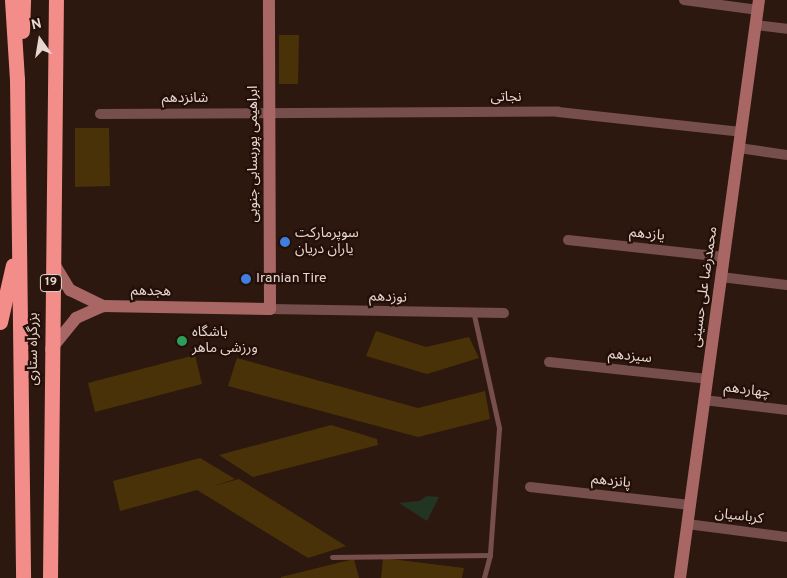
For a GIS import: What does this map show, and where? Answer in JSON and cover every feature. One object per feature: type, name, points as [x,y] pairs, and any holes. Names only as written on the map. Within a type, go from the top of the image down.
[{"type":"highway","name":"بزرگراه ستاری","points":[[12,0],[17,79],[23,578]]},
{"type":"highway","points":[[17,79],[23,0]]},
{"type":"highway","points":[[49,0],[53,46]]},
{"type":"highway","name":"بزرگراه ستاری","points":[[51,574],[50,351],[53,46],[56,0]]},
{"type":"highway","name":"بزرگراه ستاری","points":[[0,322],[4,290],[18,249]]},
{"type":"street","name":"ابراهیمی پوربسابی جنوبی","points":[[269,0],[270,309]]},
{"type":"street","points":[[684,0],[758,5]]},
{"type":"street","name":"محمدرضا علی حسینی","points":[[680,578],[758,5]]},
{"type":"street","points":[[756,25],[787,29]]},
{"type":"street","name":"نجاتی","points":[[269,113],[558,112],[741,132]]},
{"type":"street","name":"شانزدهم","points":[[100,114],[269,113]]},
{"type":"street","points":[[739,148],[787,155]]},
{"type":"street","name":"یازدهم","points":[[568,240],[724,257]]},
{"type":"street","points":[[51,257],[70,290],[80,298],[104,306]]},
{"type":"street","points":[[721,277],[787,285]]},
{"type":"street","name":"هجدهم","points":[[50,351],[76,318],[104,306],[270,309]]},
{"type":"street","name":"نوزدهم","points":[[270,309],[474,315],[504,312]]},
{"type":"street","name":"سیزدهم","points":[[549,362],[707,380]]},
{"type":"street","name":"چهاردهم","points":[[704,400],[787,410]]},
{"type":"street","name":"پانزدهم","points":[[530,487],[690,505]]},
{"type":"street","name":"کرباسیان","points":[[687,524],[787,537]]},
{"type":"lane","points":[[474,315],[499,428],[490,555],[484,578]]},
{"type":"lane","points":[[332,558],[490,555]]},
{"type":"green space","points":[[427,496],[439,497],[427,521],[399,503],[419,501]]},
{"type":"building","points":[[279,35],[299,35],[298,84],[279,84]]},
{"type":"building","points":[[75,128],[109,128],[110,186],[75,187]]},
{"type":"building","points":[[376,331],[426,347],[469,337],[479,358],[427,374],[366,356]]},
{"type":"building","points":[[195,355],[202,384],[95,412],[88,383]]},
{"type":"building","points":[[237,358],[418,408],[485,391],[490,419],[418,437],[228,386]]},
{"type":"building","points":[[331,425],[377,439],[378,445],[253,477],[219,455]]},
{"type":"building","points":[[200,458],[235,479],[213,486],[239,479],[346,546],[308,558],[197,490],[120,511],[113,481]]},
{"type":"building","points":[[383,558],[464,568],[462,578],[381,578]]},
{"type":"building","points":[[354,559],[359,578],[281,578],[281,577]]},
{"type":"place","name":"سوپرمارکت یاران دریان","points":[[285,242]]},
{"type":"place","name":"Iranian Tire","points":[[246,279]]},
{"type":"place","name":"باشگاه ورزشی ماهر","points":[[182,341]]}]
